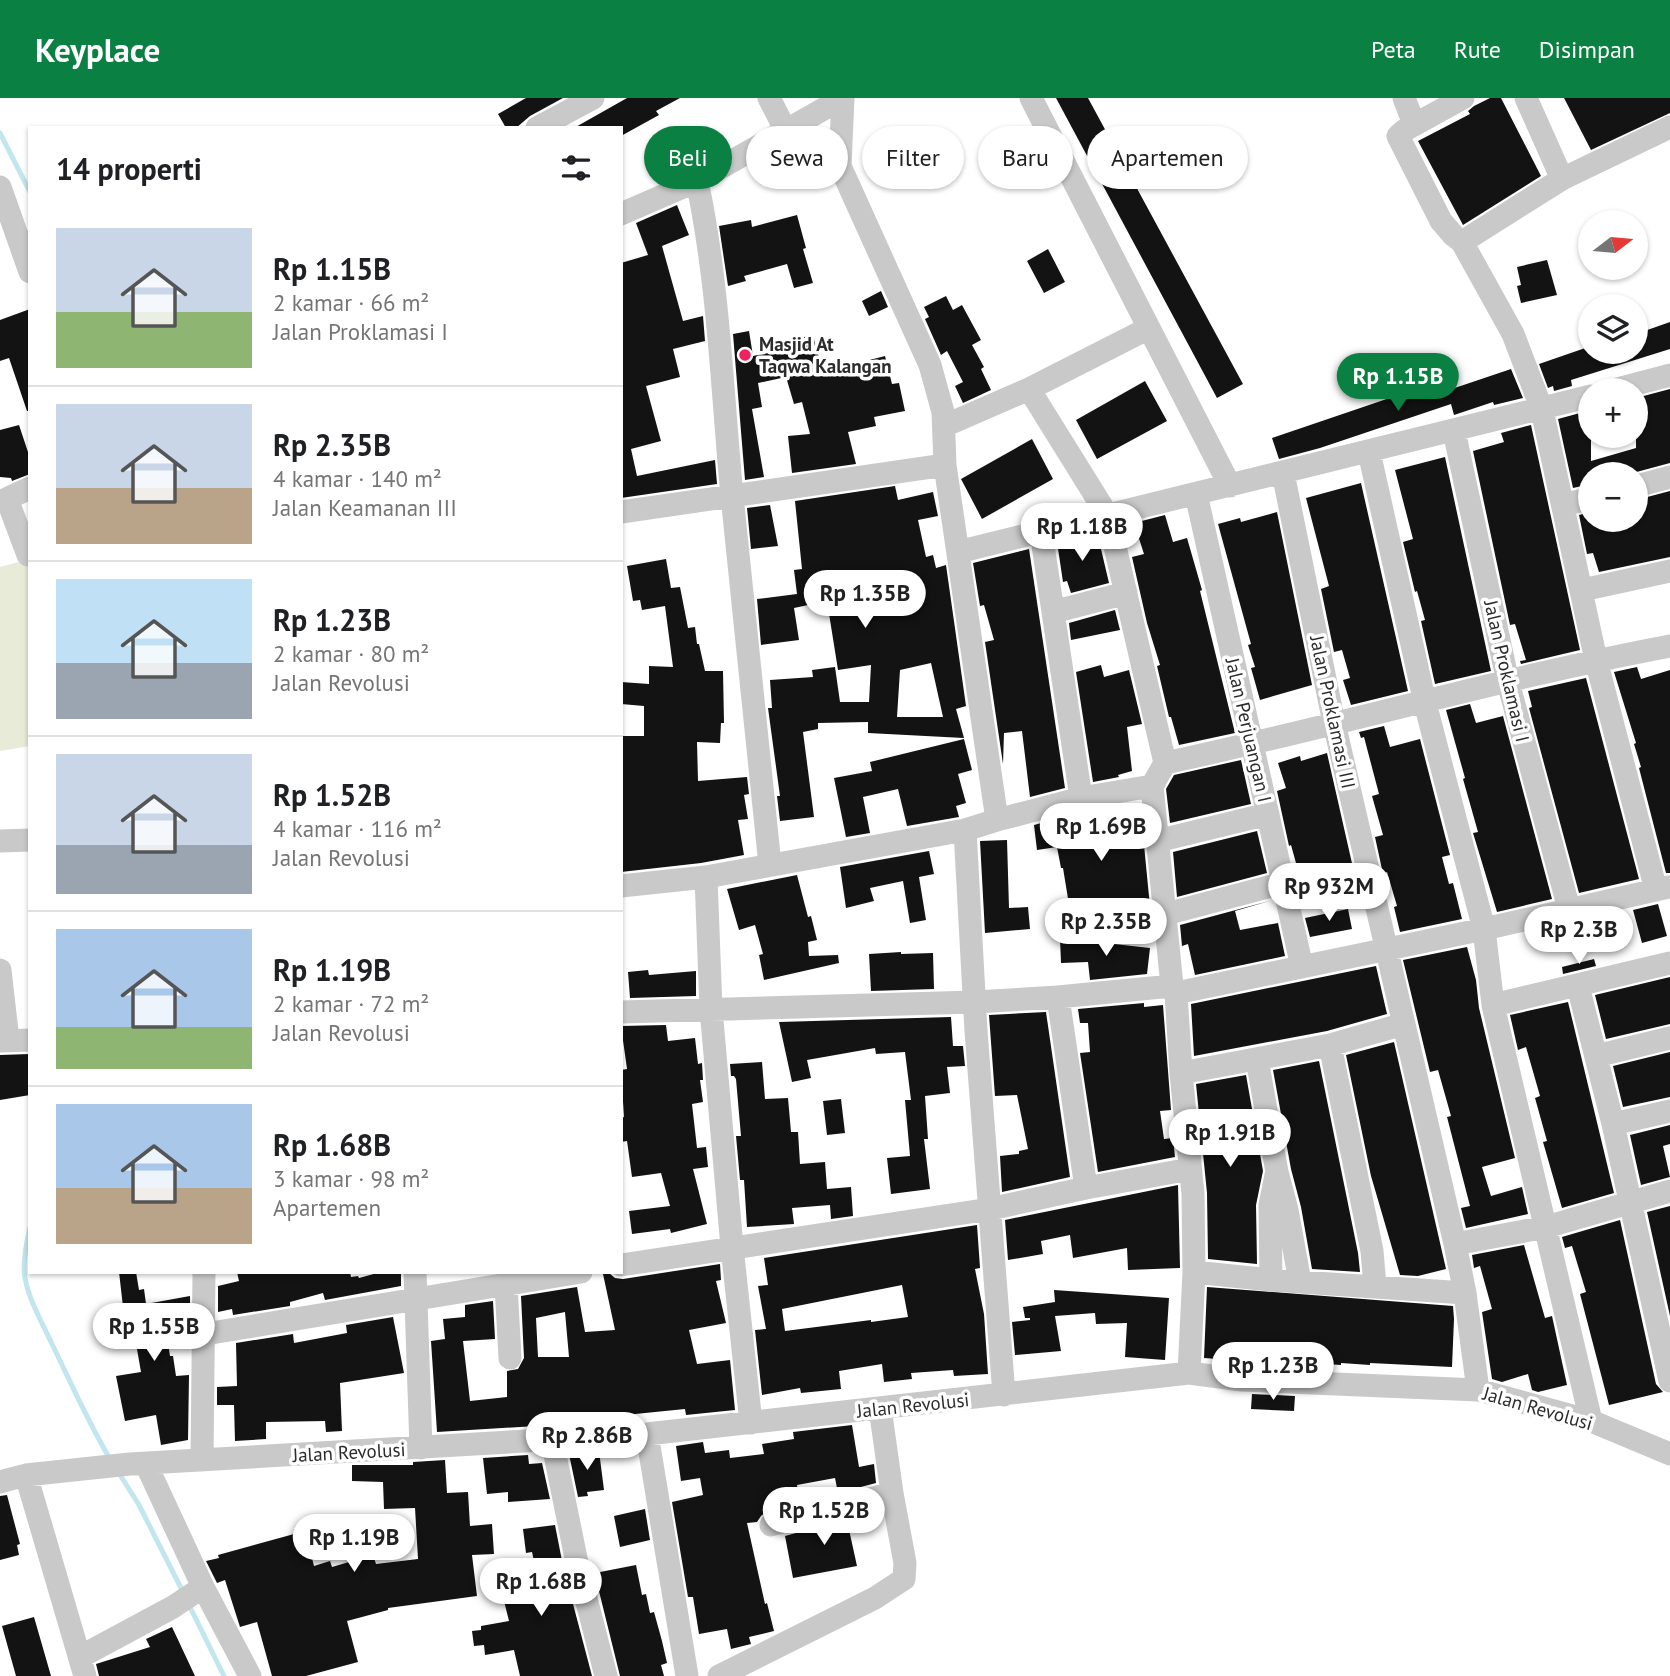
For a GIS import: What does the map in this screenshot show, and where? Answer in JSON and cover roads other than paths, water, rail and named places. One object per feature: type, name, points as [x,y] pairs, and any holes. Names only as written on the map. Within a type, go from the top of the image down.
[{"type":"street","points":[[541,126],[593,98]]},
{"type":"street","points":[[769,98],[783,126]]},
{"type":"street","points":[[794,126],[842,98]]},
{"type":"street","points":[[841,126],[842,98]]},
{"type":"street","points":[[1031,98],[1230,486]]},
{"type":"street","points":[[1404,98],[1415,124]]},
{"type":"street","points":[[623,1012],[975,1002],[1174,990],[1389,949],[1663,888],[1597,660],[1542,410],[1513,334],[1462,242],[1441,221],[1399,138],[1400,132],[1463,98]]},
{"type":"street","points":[[1526,98],[1562,179]]},
{"type":"street","points":[[1462,242],[1562,179],[1670,127]]},
{"type":"street","points":[[848,184],[930,365],[943,412],[945,465],[997,820]]},
{"type":"street","points":[[0,187],[28,266]]},
{"type":"street","points":[[623,213],[679,189]]},
{"type":"street","points":[[699,189],[715,284],[732,496],[770,865]]},
{"type":"street","points":[[944,426],[1029,389],[1149,328]]},
{"type":"street","points":[[1648,381],[1670,375]]},
{"type":"street","points":[[1029,389],[1108,516],[1165,763],[1152,786],[1190,1169],[1194,1272],[1189,1373]]},
{"type":"street","points":[[958,552],[1578,400]]},
{"type":"street","name":"Jalan Proklamasi I","points":[[1454,431],[1508,682],[1569,909]]},
{"type":"street","points":[[1368,452],[1425,703],[1484,929],[1493,1006],[1591,1421]]},
{"type":"street","points":[[623,512],[945,465]]},
{"type":"street","name":"Jalan Proklamasi III","points":[[1283,473],[1335,723],[1455,1244],[1465,1293],[1478,1390]]},
{"type":"street","points":[[1648,483],[1670,477]]},
{"type":"street","points":[[28,489],[4,500],[28,555]]},
{"type":"street","name":"Jalan Perjuangan I","points":[[1196,494],[1301,967]]},
{"type":"street","points":[[1563,505],[1578,501]]},
{"type":"street","points":[[1041,532],[1081,797]]},
{"type":"street","points":[[1582,590],[1670,571]]},
{"type":"street","points":[[1053,612],[1126,593]]},
{"type":"street","points":[[1165,763],[1252,745],[1597,660],[1670,646]]},
{"type":"street","points":[[623,886],[706,877],[965,830],[1081,797],[1152,786]]},
{"type":"street","points":[[1157,841],[1268,814]]},
{"type":"street","points":[[965,830],[1004,1395]]},
{"type":"street","points":[[0,841],[28,839]]},
{"type":"street","points":[[706,877],[710,1009],[751,1423]]},
{"type":"street","points":[[1166,914],[1283,883]]},
{"type":"street","points":[[1493,1006],[1670,963]]},
{"type":"street","points":[[0,970],[13,1040]]},
{"type":"street","points":[[1578,986],[1613,1124],[1670,1381]]},
{"type":"street","points":[[1058,997],[1086,1188]]},
{"type":"street","points":[[1181,1073],[1330,1045],[1404,1024]]},
{"type":"street","points":[[1596,1056],[1670,1038]]},
{"type":"street","points":[[1330,1045],[1372,1251],[1375,1286]]},
{"type":"street","points":[[1257,1059],[1300,1282]]},
{"type":"street","points":[[1613,1124],[1670,1111]]},
{"type":"street","points":[[623,1263],[990,1209],[1190,1169]]},
{"type":"street","points":[[1271,1280],[1270,1195],[1277,1172]]},
{"type":"street","points":[[1455,1244],[1546,1227],[1670,1191]]},
{"type":"street","points":[[1194,1272],[1465,1293]]},
{"type":"street","points":[[202,1460],[204,1274]]},
{"type":"street","points":[[415,1274],[421,1448]]},
{"type":"street","points":[[205,1334],[511,1280],[564,1274]]},
{"type":"street","points":[[510,1358],[511,1280]]},
{"type":"street","name":"Jalan Revolusi","points":[[0,1482],[26,1475],[89,1467],[647,1434],[1189,1373],[1242,1380],[1478,1390],[1591,1421],[1670,1454]]},
{"type":"street","points":[[719,1676],[875,1598],[904,1579],[905,1563],[880,1408]]},
{"type":"street","points":[[647,1434],[687,1676]]},
{"type":"street","points":[[552,1440],[578,1563],[607,1676]]},
{"type":"street","points":[[138,1464],[199,1590],[250,1676]]},
{"type":"street","points":[[26,1475],[82,1667],[199,1590]]},
{"type":"street","points":[[771,1525],[892,1493]]},
{"type":"waterway","points":[[0,133],[28,188]]},
{"type":"waterway","points":[[28,1238],[24,1269],[31,1298],[110,1459]]},
{"type":"waterway","points":[[117,1470],[139,1505],[184,1594]]},
{"type":"waterway","points":[[188,1603],[224,1676]]},
{"type":"place","name":"Masjid At Taqwa Kalangan","points":[[745,355]]}]
